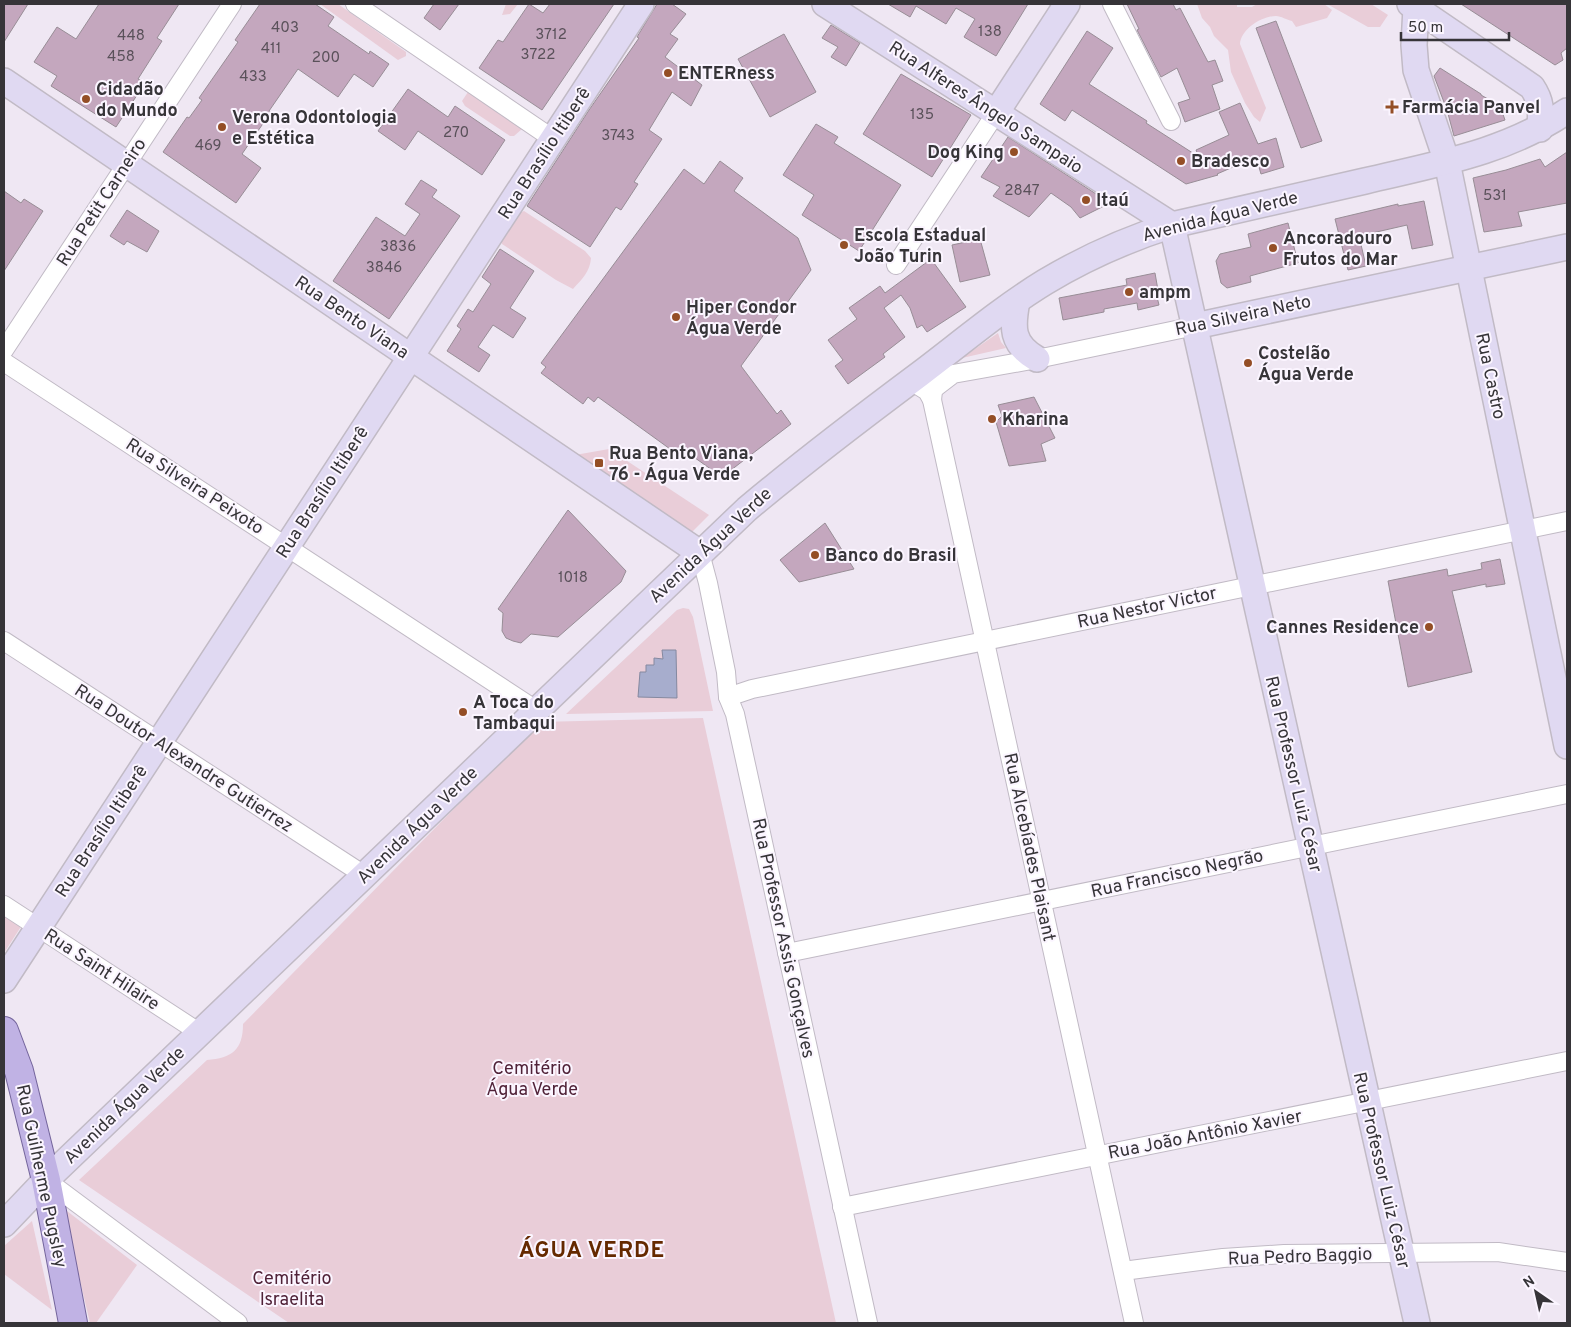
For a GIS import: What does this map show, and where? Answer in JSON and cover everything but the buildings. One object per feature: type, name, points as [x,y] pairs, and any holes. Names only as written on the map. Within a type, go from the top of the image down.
[{"type":"main road","name":"Rua Brasílio Itiberê","points":[[4,980],[641,4]]},
{"type":"main road","name":"Rua Alferes Ângelo Sampaio","points":[[825,4],[1172,225]]},
{"type":"main road","points":[[996,113],[1067,4]]},
{"type":"main road","points":[[1415,5],[1532,87],[1539,97],[1540,129]]},
{"type":"main road","name":"Rua Castro","points":[[1415,5],[1414,45],[1416,70],[1447,162],[1567,746]]},
{"type":"main road","name":"Rua Bento Viana","points":[[4,81],[700,553]]},
{"type":"main road","name":"Avenida Água Verde","points":[[4,1224],[46,1180],[747,509],[784,478],[1017,301],[1052,278],[1094,255],[1134,238],[1172,225],[1447,162],[1487,151],[1540,129],[1567,111]]},
{"type":"main road","name":"Rua Professor Luiz César","points":[[1172,225],[1416,1323]]},
{"type":"main road","name":"Rua Silveira Neto","points":[[1195,326],[1567,247]]},
{"type":"main road","points":[[1017,301],[1013,319],[1016,338],[1021,347],[1037,359]]},
{"type":"main road","name":"Rua Guilherme Pugsley","points":[[4,1032],[21,1079],[46,1180],[73,1323]]},
{"type":"street","name":"Rua Petit Carneiro","points":[[4,350],[232,4]]},
{"type":"street","points":[[355,4],[553,139]]},
{"type":"street","points":[[1112,4],[1171,122]]},
{"type":"street","points":[[896,265],[996,113]]},
{"type":"street","name":"Rua Silveira Neto","points":[[932,400],[933,391],[936,386],[953,374],[1037,359],[1195,326]]},
{"type":"street","name":"Rua Silveira Peixoto","points":[[4,362],[536,710]]},
{"type":"street","points":[[911,381],[927,391],[932,400]]},
{"type":"street","name":"Rua Alcebíades Plaisant","points":[[932,400],[1134,1323]]},
{"type":"street","name":"Rua Nestor Victor","points":[[728,697],[752,689],[1567,521]]},
{"type":"street","name":"Rua Professor Assis Gonçalves","points":[[700,553],[726,672],[728,697],[735,714],[868,1323]]},
{"type":"street","name":"Rua Doutor Alexandre Gutierrez","points":[[4,641],[364,875]]},
{"type":"street","name":"Rua Francisco Negrão","points":[[787,953],[1567,794]]},
{"type":"street","name":"Rua Saint Hilaire","points":[[4,904],[200,1033]]},
{"type":"street","name":"Rua João Antônio Xavier","points":[[842,1207],[1567,1061]]},
{"type":"street","points":[[46,1180],[238,1323]]},
{"type":"street","name":"Rua Pedro Baggio","points":[[1123,1271],[1253,1255],[1498,1252],[1567,1262]]},
{"type":"green space","points":[[320,4],[338,4],[406,52],[406,56],[398,60]]},
{"type":"green space","points":[[506,4],[518,4],[510,14],[502,15]]},
{"type":"green space","points":[[1197,4],[1237,4],[1237,7],[1252,7],[1257,4],[1324,4],[1332,10],[1327,18],[1296,27],[1292,21],[1278,16],[1265,18],[1253,24],[1244,33],[1240,44],[1266,108],[1260,122],[1254,117],[1245,103],[1231,72],[1228,50],[1214,36],[1210,27],[1202,18]]},
{"type":"green space","points":[[1327,4],[1371,4],[1388,15],[1380,27],[1368,27]]},
{"type":"green space","points":[[468,92],[472,92],[521,125],[522,129],[514,136],[510,136],[465,106],[462,101]]},
{"type":"green space","points":[[524,211],[585,251],[591,258],[587,271],[573,289],[502,244],[501,240],[518,214]]},
{"type":"green space","points":[[998,333],[1001,342],[1006,348],[962,358]]},
{"type":"green space","points":[[609,449],[709,515],[692,532],[575,455]]},
{"type":"green space","points":[[689,609],[693,617],[713,711],[566,714],[677,610]],"holes":[[[663,659],[639,697],[641,672],[646,672]]]},
{"type":"green space","name":"Cemitério Água Verde","points":[[703,718],[836,1323],[289,1323],[79,1180],[207,1060],[229,1055],[234,1051],[241,1040],[243,1024],[539,722]]},
{"type":"green space","points":[[4,913],[22,925],[4,953]]},
{"type":"green space","points":[[63,1208],[137,1265],[96,1323],[90,1323]]},
{"type":"green space","points":[[32,1221],[52,1310],[4,1274],[4,1246]]},
{"type":"water","points":[[662,650],[676,650],[677,698],[638,697],[640,672],[646,672],[646,665],[654,665],[654,658],[663,659]]},
{"type":"place","name":"ENTERness","points":[[668,73]]},
{"type":"place","name":"Cidadão do Mundo","points":[[86,99]]},
{"type":"place","name":"Farmácia Panvel","points":[[1392,107]]},
{"type":"place","name":"Verona Odontologia e Estética","points":[[222,127]]},
{"type":"place","name":"Dog King","points":[[1014,152]]},
{"type":"place","name":"Bradesco","points":[[1181,161]]},
{"type":"place","name":"Itaú","points":[[1086,200]]},
{"type":"place","name":"Escola Estadual João Turin","points":[[844,245]]},
{"type":"place","name":"Ancoradouro Frutos do Mar","points":[[1273,248]]},
{"type":"place","name":"ampm","points":[[1129,292]]},
{"type":"place","name":"Hiper Condor Água Verde","points":[[676,317]]},
{"type":"place","name":"Costelão Água Verde","points":[[1248,363]]},
{"type":"place","name":"Kharina","points":[[992,419]]},
{"type":"place","name":"Rua Bento Viana, 76 - Água Verde","points":[[599,463]]},
{"type":"place","name":"Banco do Brasil","points":[[815,555]]},
{"type":"place","name":"Cannes Residence","points":[[1429,627]]},
{"type":"place","name":"A Toca do Tambaqui","points":[[463,712]]},
{"type":"district","name":"ÁGUA VERDE","points":[[592,1249]]},
{"type":"park label","name":"Cemitério Israelita","points":[[292,1288]]}]
